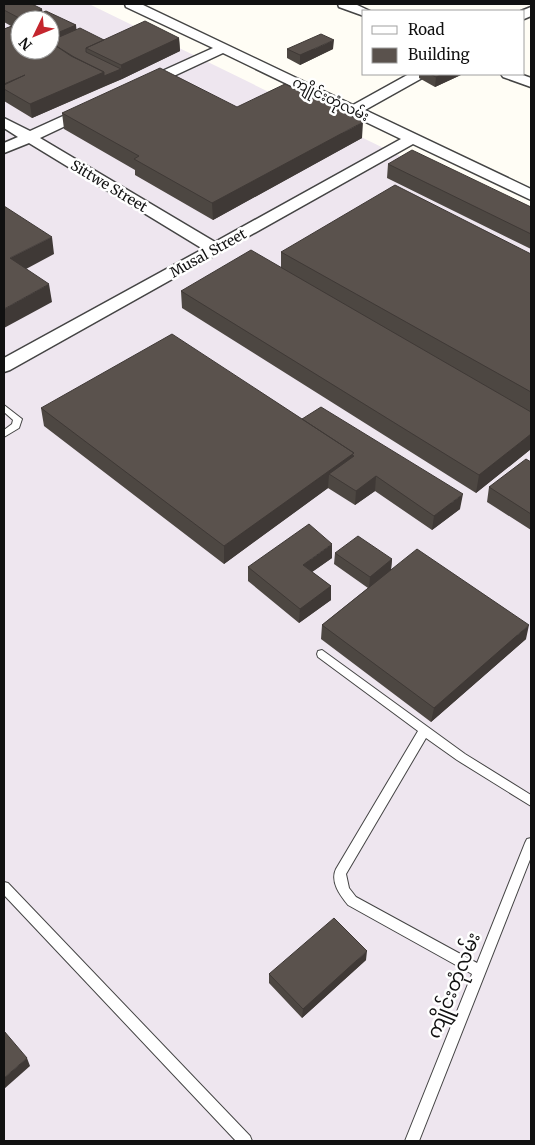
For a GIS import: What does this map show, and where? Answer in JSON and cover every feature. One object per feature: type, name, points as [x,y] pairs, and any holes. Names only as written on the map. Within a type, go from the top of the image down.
[{"type":"street","name":"ကျိုင်းတုံလမ်း","points":[[131,4],[531,195]]},
{"type":"street","points":[[347,4],[362,11]]},
{"type":"street","points":[[126,92],[224,48]]},
{"type":"street","points":[[354,110],[417,75]]},
{"type":"street","points":[[511,75],[531,83]]},
{"type":"street","points":[[4,149],[100,105]]},
{"type":"street","name":"Sittwe Street","points":[[4,122],[215,249]]},
{"type":"street","name":"Musal Street","points":[[4,366],[412,139]]},
{"type":"lane","points":[[4,408],[18,419],[16,426],[4,434]]},
{"type":"lane","points":[[322,654],[461,757],[531,801]]},
{"type":"lane","points":[[425,730],[340,873],[343,890],[352,901],[480,972]]},
{"type":"lane","name":"ကျိုင်းတုံလမ်း","points":[[412,1141],[531,843]]},
{"type":"lane","points":[[4,887],[245,1141]]},
{"type":"shaded area","points":[[4,4],[89,4],[531,220],[531,1141],[4,1141]]},
{"type":"building","points":[[4,4],[32,4],[42,9],[10,10],[10,13],[4,10]]},
{"type":"building","points":[[60,18],[76,25],[60,32]]},
{"type":"building","points":[[145,21],[179,38],[121,65],[86,48]]},
{"type":"building","points":[[10,27],[10,60],[60,60],[60,49],[104,72],[30,104],[4,89],[4,85],[25,75],[4,84],[4,29]]},
{"type":"building","points":[[80,28],[104,40],[86,48],[86,52],[121,69],[104,76],[104,72],[60,48],[60,37]]},
{"type":"building","points":[[321,34],[334,40],[300,55],[287,49]]},
{"type":"building","points":[[160,68],[237,107],[285,84],[363,122],[212,203],[134,159],[139,156],[62,113]]},
{"type":"building","points":[[412,150],[531,207],[531,234],[388,164]]},
{"type":"building","points":[[395,185],[531,254],[531,392],[281,252]]},
{"type":"building","points":[[4,206],[52,237],[10,258],[49,284],[4,309]]},
{"type":"building","points":[[251,250],[531,412],[531,434],[479,475],[181,291]]},
{"type":"building","points":[[172,334],[354,453],[224,546],[41,408]]},
{"type":"building","points":[[321,407],[463,494],[434,516],[376,476],[356,491],[329,474],[354,456],[352,455],[354,453],[302,419]]},
{"type":"building","points":[[526,459],[531,462],[531,514],[489,487]]},
{"type":"building","points":[[309,524],[332,544],[303,565],[331,586],[300,609],[248,567]]},
{"type":"building","points":[[358,536],[392,559],[370,577],[335,553]]},
{"type":"building","points":[[417,549],[529,625],[434,708],[322,625]]},
{"type":"building","points":[[334,918],[367,951],[303,1009],[269,974]]},
{"type":"building","points":[[4,1031],[27,1058],[4,1078]]}]
